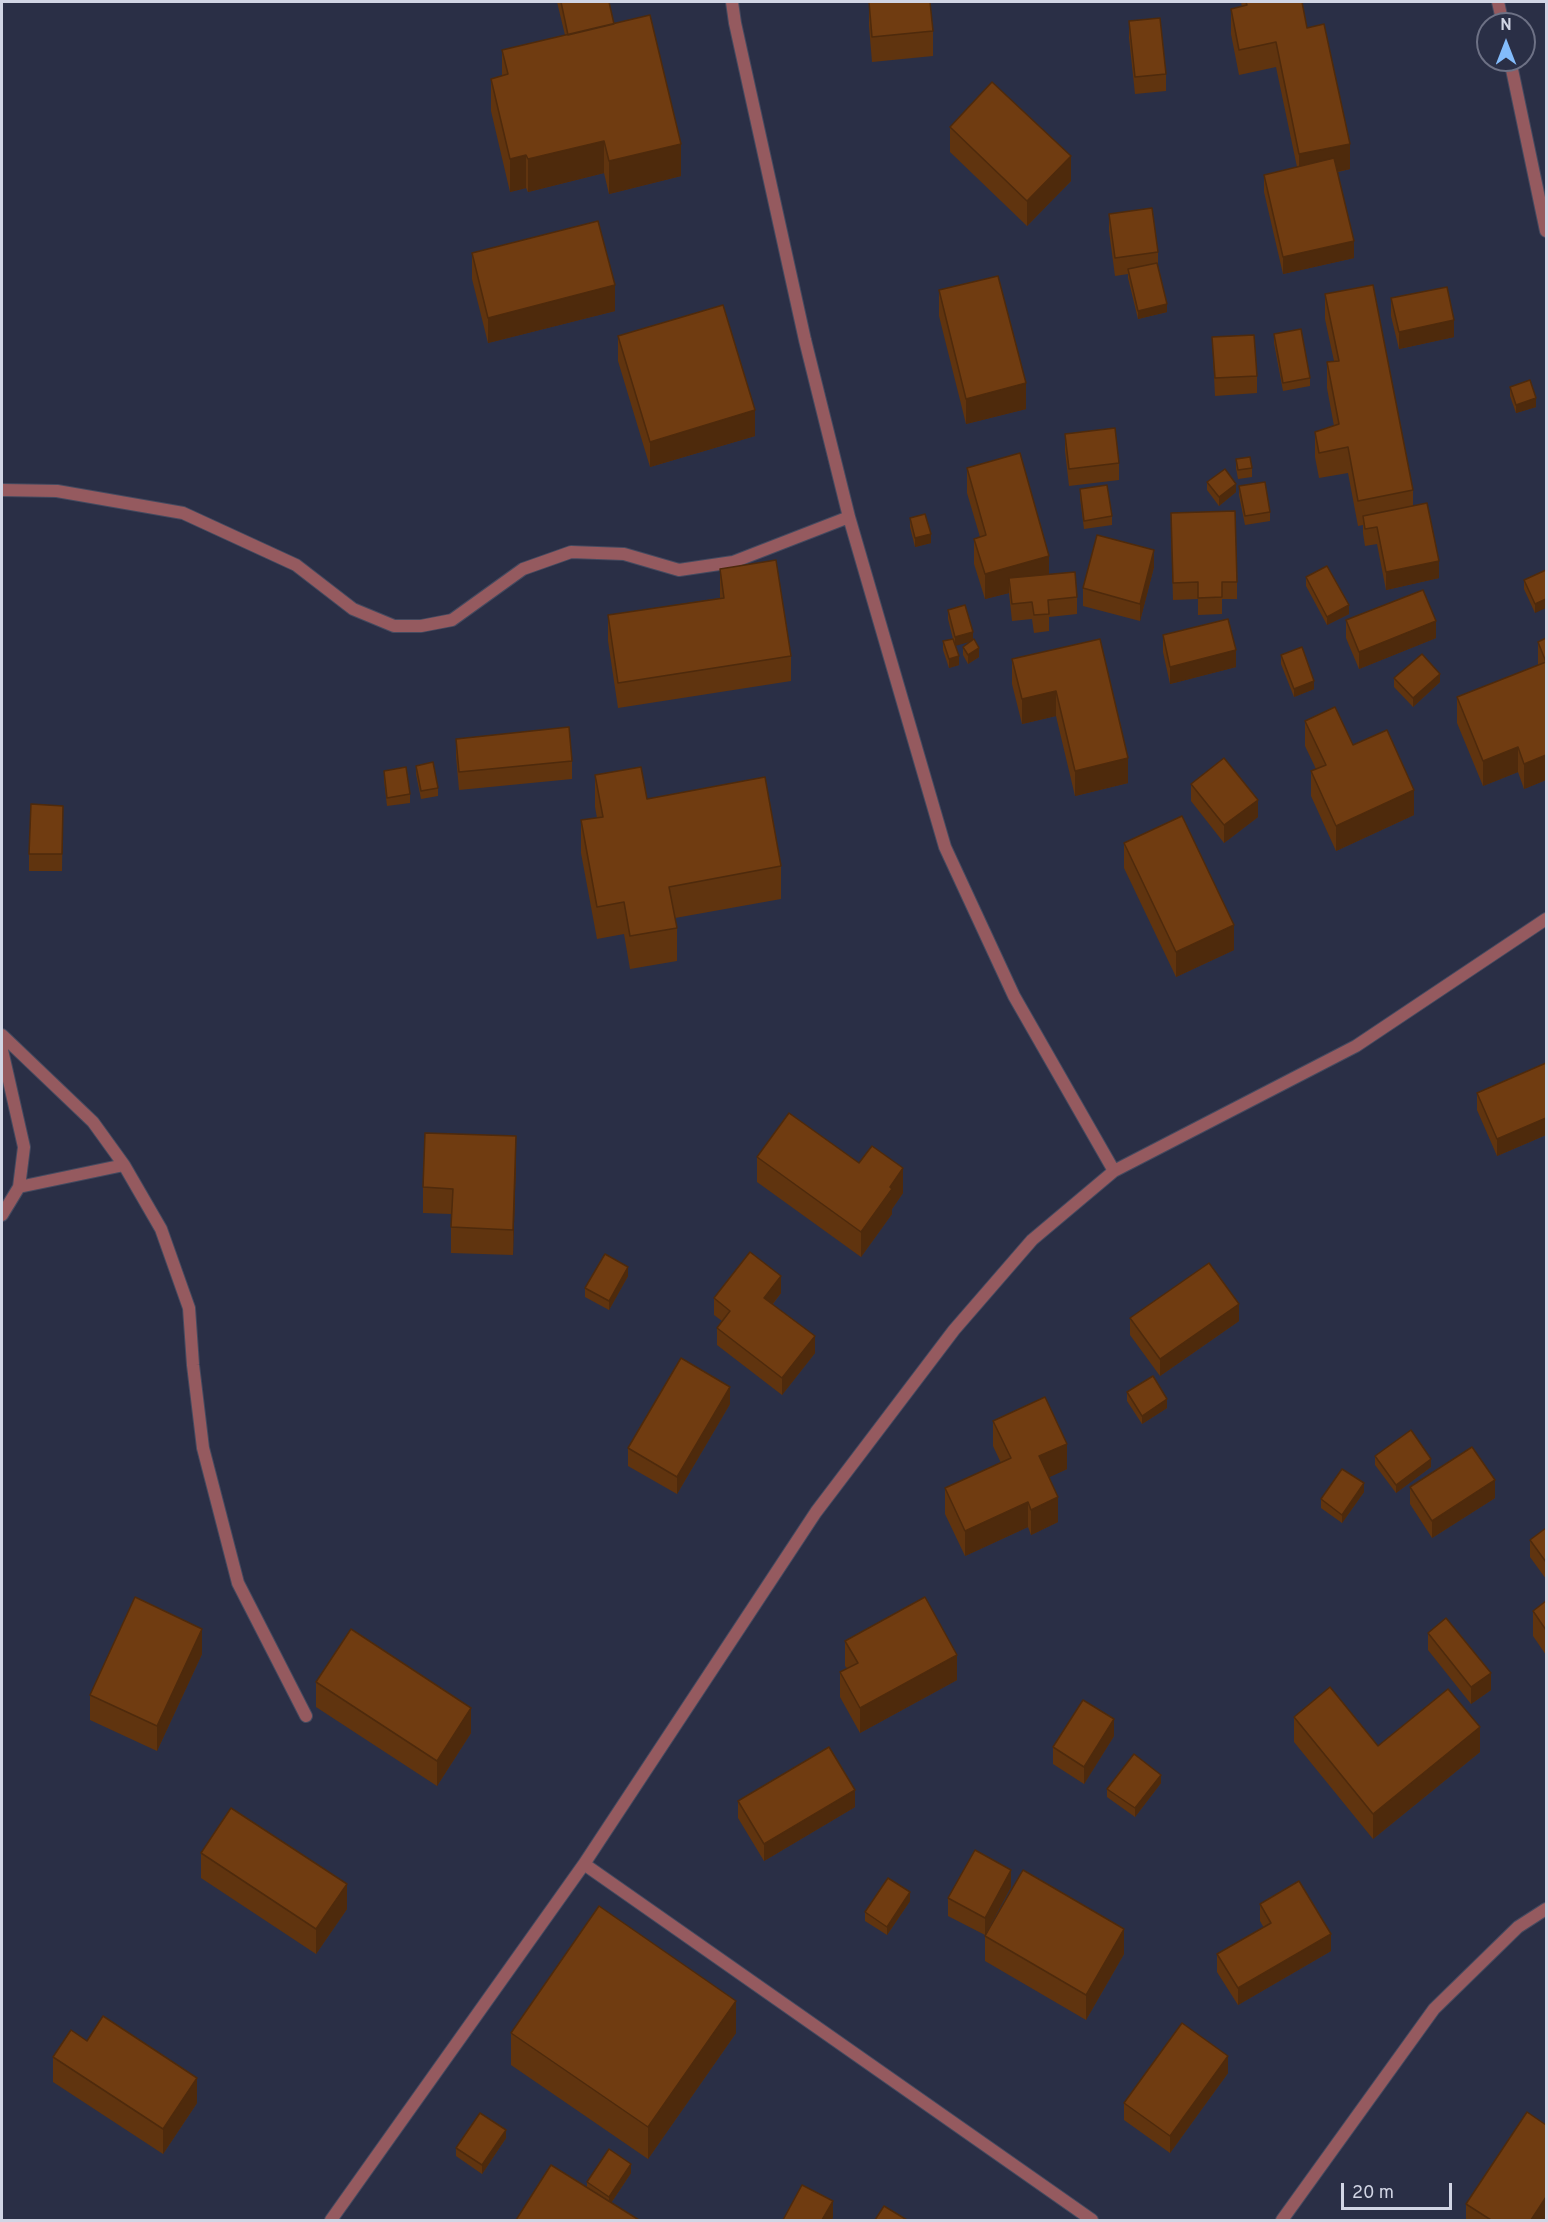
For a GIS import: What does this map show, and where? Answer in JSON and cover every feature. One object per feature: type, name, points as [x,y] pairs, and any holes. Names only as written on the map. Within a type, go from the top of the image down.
[{"type":"street","points":[[732,2],[805,340],[849,517],[945,848],[1014,996],[1114,1171]]},
{"type":"street","points":[[1513,72],[1546,231]]},
{"type":"street","points":[[2,490],[57,491],[183,513],[296,565],[353,609],[394,626],[421,626],[452,620],[524,569],[571,552],[624,554],[679,570],[733,562],[849,517]]},
{"type":"street","points":[[331,2220],[584,1864],[816,1512],[954,1329],[1032,1240],[1114,1171],[1356,1046],[1546,919]]},
{"type":"street","points":[[2,1035],[93,1122],[124,1164],[161,1228],[189,1308],[203,1448],[238,1583],[306,1716]]},
{"type":"street","points":[[2,1050],[24,1147],[19,1187],[2,1215]]},
{"type":"street","points":[[19,1187],[124,1164]]},
{"type":"street","points":[[584,1864],[1092,2220]]},
{"type":"street","points":[[1282,2220],[1434,2009],[1518,1927],[1546,1909]]},
{"type":"building","points":[[561,2],[609,2],[614,24],[568,35]]},
{"type":"building","points":[[869,2],[930,2],[933,31],[872,37]]},
{"type":"building","points":[[1246,2],[1302,2],[1307,28],[1324,24],[1350,144],[1299,154],[1276,42],[1239,50],[1231,9],[1247,5]]},
{"type":"building","points":[[650,15],[681,144],[609,161],[604,141],[528,159],[526,155],[510,159],[491,79],[508,74],[502,50]]},
{"type":"building","points":[[1160,18],[1166,74],[1135,77],[1129,21]]},
{"type":"building","points":[[992,82],[1071,156],[1027,201],[950,127]]},
{"type":"building","points":[[1334,158],[1354,241],[1283,257],[1264,175]]},
{"type":"building","points":[[1152,208],[1158,252],[1115,258],[1109,214]]},
{"type":"building","points":[[598,221],[615,285],[488,318],[472,253]]},
{"type":"building","points":[[1157,263],[1167,304],[1138,311],[1128,269]]},
{"type":"building","points":[[998,276],[1026,383],[966,399],[939,290]]},
{"type":"building","points":[[1373,285],[1413,490],[1358,501],[1348,447],[1319,453],[1315,432],[1339,424],[1327,362],[1339,361],[1325,294]]},
{"type":"building","points":[[1447,287],[1454,320],[1399,332],[1391,298]]},
{"type":"building","points":[[723,305],[755,410],[650,442],[618,336]]},
{"type":"building","points":[[1301,329],[1310,378],[1283,383],[1274,334]]},
{"type":"building","points":[[1254,335],[1257,376],[1215,378],[1212,337]]},
{"type":"building","points":[[1530,380],[1536,398],[1516,405],[1510,387]]},
{"type":"building","points":[[1115,428],[1119,463],[1069,469],[1065,434]]},
{"type":"building","points":[[1020,453],[1049,556],[985,574],[974,539],[986,535],[967,468]]},
{"type":"building","points":[[1250,457],[1252,468],[1238,470],[1236,459]]},
{"type":"building","points":[[1225,469],[1236,484],[1219,497],[1207,482]]},
{"type":"building","points":[[1265,482],[1270,512],[1245,516],[1239,486]]},
{"type":"building","points":[[1107,485],[1112,516],[1084,521],[1080,489]]},
{"type":"building","points":[[1427,503],[1439,561],[1386,572],[1377,527],[1365,529],[1363,516]]},
{"type":"building","points":[[1235,511],[1237,582],[1222,582],[1222,597],[1198,598],[1198,582],[1173,583],[1171,513]]},
{"type":"building","points":[[925,514],[931,534],[915,538],[910,518]]},
{"type":"building","points":[[1097,535],[1154,550],[1140,604],[1083,588]]},
{"type":"building","points":[[776,560],[791,656],[618,683],[608,615],[724,598],[720,569]]},
{"type":"building","points":[[1327,566],[1349,605],[1327,617],[1306,577]]},
{"type":"building","points":[[1546,570],[1546,599],[1535,604],[1524,580]]},
{"type":"building","points":[[1075,572],[1077,597],[1048,600],[1049,614],[1034,615],[1032,602],[1012,604],[1009,578]]},
{"type":"building","points":[[1423,590],[1436,621],[1359,652],[1346,620]]},
{"type":"building","points":[[965,605],[973,632],[955,637],[948,610]]},
{"type":"building","points":[[1228,619],[1236,650],[1170,667],[1163,635]]},
{"type":"building","points":[[1546,638],[1546,662],[1538,642]]},
{"type":"building","points":[[953,639],[959,656],[949,659],[943,641]]},
{"type":"building","points":[[974,639],[979,648],[968,655],[963,647]]},
{"type":"building","points":[[1100,639],[1128,758],[1075,771],[1056,691],[1022,699],[1012,659]]},
{"type":"building","points":[[1302,647],[1314,681],[1294,689],[1281,655]]},
{"type":"building","points":[[1422,654],[1440,674],[1413,698],[1394,678]]},
{"type":"building","points":[[1546,662],[1546,755],[1524,764],[1518,747],[1483,761],[1457,697]]},
{"type":"building","points":[[1335,707],[1353,745],[1387,730],[1414,790],[1336,826],[1311,771],[1326,765],[1305,721]]},
{"type":"building","points":[[569,727],[572,761],[459,772],[456,739]]},
{"type":"building","points":[[1224,758],[1258,800],[1224,825],[1191,784]]},
{"type":"building","points":[[433,762],[438,788],[421,791],[416,766]]},
{"type":"building","points":[[406,767],[410,794],[387,798],[384,771]]},
{"type":"building","points":[[641,767],[647,799],[765,777],[781,866],[669,887],[677,928],[630,936],[624,902],[597,907],[581,820],[603,817],[595,775]]},
{"type":"building","points":[[31,804],[63,806],[62,854],[29,854]]},
{"type":"building","points":[[1182,816],[1234,925],[1176,952],[1124,843]]},
{"type":"building","points":[[1546,1063],[1546,1118],[1497,1139],[1477,1093]]},
{"type":"building","points":[[789,1113],[859,1163],[872,1146],[903,1168],[890,1187],[892,1189],[861,1232],[757,1157]]},
{"type":"building","points":[[425,1133],[516,1136],[513,1230],[451,1227],[453,1189],[423,1187]]},
{"type":"building","points":[[750,1252],[781,1276],[764,1298],[815,1336],[782,1378],[717,1328],[730,1311],[714,1298]]},
{"type":"building","points":[[605,1254],[628,1267],[609,1301],[585,1288]]},
{"type":"building","points":[[1209,1263],[1239,1304],[1160,1359],[1130,1318]]},
{"type":"building","points":[[681,1358],[730,1387],[677,1477],[628,1448]]},
{"type":"building","points":[[1153,1376],[1167,1399],[1142,1416],[1127,1392]]},
{"type":"building","points":[[1045,1397],[1067,1444],[1039,1456],[1058,1497],[1031,1510],[1028,1502],[965,1531],[945,1488],[1011,1458],[993,1421]]},
{"type":"building","points":[[1411,1430],[1431,1459],[1396,1485],[1375,1456]]},
{"type":"building","points":[[1472,1447],[1495,1480],[1432,1521],[1410,1487]]},
{"type":"building","points":[[1342,1469],[1364,1483],[1342,1515],[1321,1499]]},
{"type":"building","points":[[1546,1528],[1546,1562],[1530,1540]]},
{"type":"building","points":[[135,1597],[202,1629],[157,1726],[90,1695]]},
{"type":"building","points":[[925,1597],[957,1655],[860,1708],[840,1672],[858,1663],[845,1641]]},
{"type":"building","points":[[1546,1601],[1546,1630],[1533,1611]]},
{"type":"building","points":[[1446,1618],[1491,1673],[1471,1687],[1428,1633]]},
{"type":"building","points":[[351,1629],[471,1708],[437,1761],[316,1682]]},
{"type":"building","points":[[1330,1687],[1378,1746],[1448,1689],[1480,1727],[1373,1814],[1294,1717]]},
{"type":"building","points":[[1083,1700],[1114,1719],[1084,1767],[1053,1747]]},
{"type":"building","points":[[829,1747],[855,1790],[764,1844],[738,1801]]},
{"type":"building","points":[[1134,1754],[1161,1775],[1135,1808],[1107,1789]]},
{"type":"building","points":[[231,1808],[347,1884],[316,1929],[201,1853]]},
{"type":"building","points":[[975,1850],[1011,1870],[985,1918],[948,1898]]},
{"type":"building","points":[[1023,1870],[1124,1929],[1086,1995],[985,1936]]},
{"type":"building","points":[[888,1878],[910,1892],[887,1927],[865,1912]]},
{"type":"building","points":[[1299,1881],[1331,1934],[1238,1988],[1217,1954],[1271,1923],[1260,1904]]},
{"type":"building","points":[[599,1906],[736,2001],[648,2127],[511,2033]]},
{"type":"building","points":[[103,2016],[197,2078],[163,2129],[53,2057],[71,2030],[87,2041]]},
{"type":"building","points":[[1182,2023],[1228,2056],[1170,2136],[1124,2103]]},
{"type":"building","points":[[1527,2112],[1546,2125],[1546,2197],[1531,2220],[1491,2220],[1466,2204]]},
{"type":"building","points":[[480,2113],[506,2130],[482,2165],[456,2148]]},
{"type":"building","points":[[609,2149],[631,2164],[609,2197],[587,2182]]},
{"type":"building","points":[[551,2165],[639,2220],[516,2220]]},
{"type":"building","points":[[802,2185],[833,2201],[822,2220],[783,2220]]},
{"type":"building","points":[[884,2206],[907,2220],[875,2220]]}]
